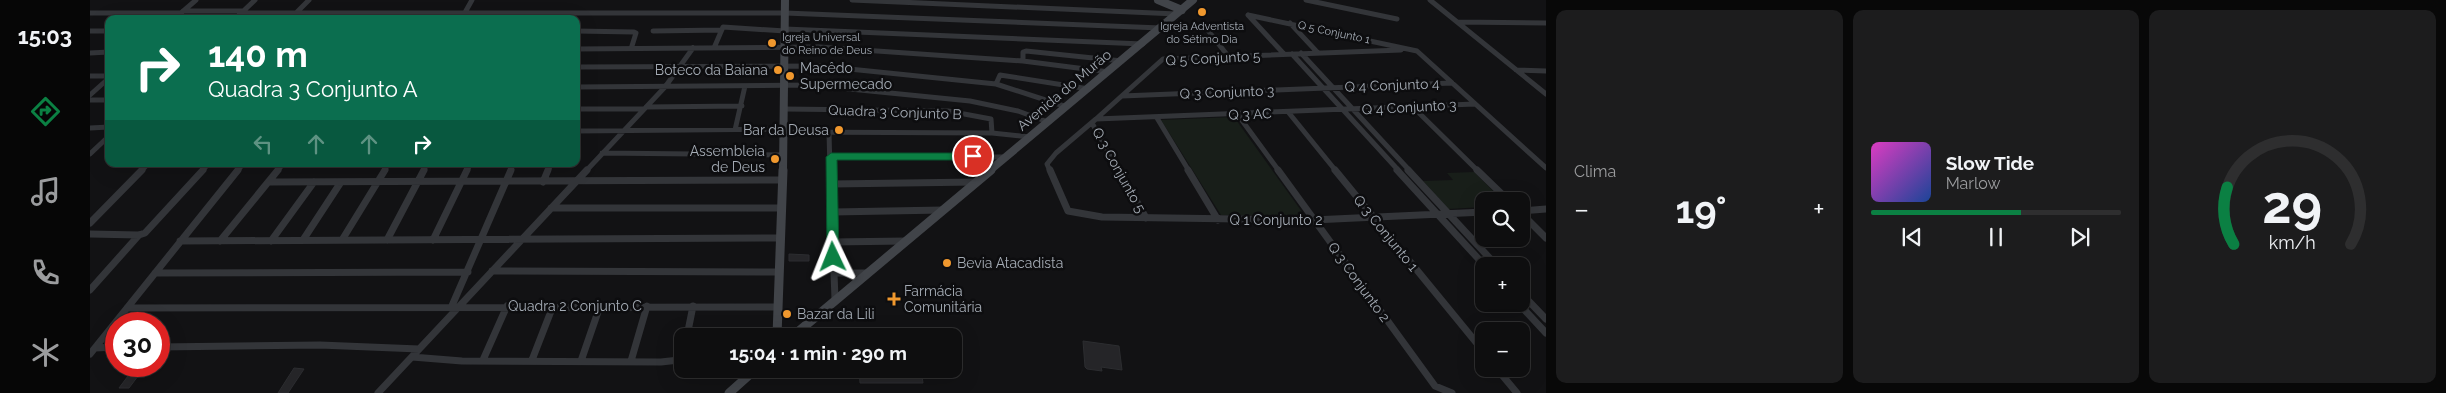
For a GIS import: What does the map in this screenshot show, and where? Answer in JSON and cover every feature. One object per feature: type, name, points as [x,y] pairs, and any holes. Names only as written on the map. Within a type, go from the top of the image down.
[{"type":"street","points":[[179,15],[196,0]]},
{"type":"street","points":[[239,15],[255,0]]},
{"type":"street","points":[[294,14],[309,0]]},
{"type":"street","points":[[463,15],[472,0]]},
{"type":"street","points":[[777,328],[779,238],[785,131],[785,0]]},
{"type":"street","points":[[852,0],[1179,12]]},
{"type":"street","points":[[1158,0],[1179,12]]},
{"type":"street","name":"Avenida do Murão","points":[[802,328],[1066,106],[1110,72],[1193,0]]},
{"type":"street","points":[[1306,0],[1397,19]]},
{"type":"street","points":[[1430,0],[1546,94]]},
{"type":"street","points":[[90,13],[242,12],[350,15]]},
{"type":"street","points":[[580,16],[785,13],[1161,28]]},
{"type":"street","name":"Q 5 Conjunto 1","points":[[1284,54],[1248,15],[1411,49],[1420,53],[1546,168]]},
{"type":"street","points":[[1457,22],[1546,23]]},
{"type":"street","points":[[1290,23],[1318,53]]},
{"type":"street","points":[[1203,24],[1228,56]]},
{"type":"street","points":[[653,31],[721,30],[728,26],[785,30],[1142,44]]},
{"type":"street","points":[[714,48],[721,30]]},
{"type":"street","points":[[90,31],[105,31]]},
{"type":"street","points":[[580,31],[634,32],[636,33],[631,49]]},
{"type":"street","points":[[580,49],[785,47],[871,50],[1023,60],[1110,72]]},
{"type":"street","points":[[378,393],[412,357],[454,307],[492,271],[665,87],[693,48]]},
{"type":"street","name":"Q 5 Conjunto 5","points":[[1094,121],[1163,59],[1411,49]]},
{"type":"street","points":[[1023,60],[1023,52],[1026,51],[1122,61]]},
{"type":"street","points":[[90,53],[105,52]]},
{"type":"street","points":[[1301,53],[1489,257]]},
{"type":"street","points":[[1292,54],[1477,257]]},
{"type":"street","points":[[580,67],[785,65],[940,76],[996,84],[1066,106]]},
{"type":"street","points":[[1516,70],[1546,71]]},
{"type":"street","points":[[996,84],[1000,75],[1089,89]]},
{"type":"street","points":[[90,76],[105,77]]},
{"type":"street","points":[[90,95],[105,81]]},
{"type":"street","name":"Q 4 Conjunto 4","points":[[1332,87],[1452,83]]},
{"type":"street","points":[[580,87],[810,85],[970,101],[1018,111],[1048,122]]},
{"type":"street","points":[[735,130],[742,106],[745,86]]},
{"type":"street","name":"Q 3 Conjunto 3","points":[[1122,96],[1332,87]]},
{"type":"street","points":[[90,100],[105,100]]},
{"type":"street","name":"Q 4 Conjunto 3","points":[[1343,110],[1475,104]]},
{"type":"street","points":[[580,109],[742,106]]},
{"type":"street","points":[[1413,107],[1500,192]]},
{"type":"street","name":"Quadra 3 Conjunto B","points":[[785,109],[948,111],[991,118],[992,133]]},
{"type":"street","name":"Q 3 AC","points":[[1094,121],[1343,110]]},
{"type":"street","name":"Q 3 Conjunto 1","points":[[1289,112],[1475,341]]},
{"type":"street","name":"Q 3 Conjunto 2","points":[[1238,114],[1313,220],[1436,386],[1452,393]]},
{"type":"street","points":[[1157,118],[1218,220]]},
{"type":"street","name":"Q 1 Conjunto 2","points":[[1094,121],[1056,153],[1047,164],[1068,211],[1110,218],[1218,220],[1313,220],[1475,213]]},
{"type":"street","name":"Q 3 Conjunto 5","points":[[1094,121],[1146,218]]},
{"type":"street","points":[[90,128],[105,127]]},
{"type":"street","points":[[580,131],[735,130],[992,133],[1030,137]]},
{"type":"street","points":[[829,132],[835,300]]},
{"type":"street","points":[[90,154],[105,140]]},
{"type":"street","points":[[602,153],[784,155]]},
{"type":"street","points":[[831,157],[1007,157]]},
{"type":"street","points":[[90,223],[145,167]]},
{"type":"street","points":[[90,290],[139,235],[150,230],[205,167]]},
{"type":"street","points":[[93,351],[241,167]]},
{"type":"street","points":[[220,241],[281,167]]},
{"type":"street","points":[[342,240],[386,167]]},
{"type":"street","points":[[388,240],[426,167]]},
{"type":"street","points":[[433,240],[469,167]]},
{"type":"street","points":[[454,307],[480,239],[512,167]]},
{"type":"street","points":[[543,182],[550,167]]},
{"type":"street","points":[[269,182],[782,180]]},
{"type":"street","points":[[271,241],[314,182]]},
{"type":"street","points":[[303,240],[341,182]]},
{"type":"street","points":[[832,184],[976,182]]},
{"type":"street","points":[[551,208],[781,208]]},
{"type":"street","points":[[1530,211],[1546,209]]},
{"type":"street","points":[[832,212],[943,210]]},
{"type":"street","points":[[1530,221],[1546,238]]},
{"type":"street","points":[[90,234],[139,235]]},
{"type":"street","points":[[180,241],[779,238]]},
{"type":"street","points":[[832,242],[907,241]]},
{"type":"street","points":[[492,271],[778,272]]},
{"type":"street","points":[[155,273],[468,272]]},
{"type":"street","points":[[834,273],[866,273]]},
{"type":"street","points":[[1530,302],[1546,319]]},
{"type":"street","points":[[483,360],[507,306]]},
{"type":"street","name":"Quadra 2 Conjunto C","points":[[127,308],[507,306],[777,308]]},
{"type":"street","points":[[532,360],[553,306]]},
{"type":"street","points":[[581,361],[600,306]]},
{"type":"street","points":[[631,361],[647,306]]},
{"type":"street","points":[[689,328],[693,306]]},
{"type":"street","points":[[1526,312],[1546,333]]},
{"type":"street","points":[[170,347],[320,345],[419,349]]},
{"type":"street","points":[[412,357],[444,361],[674,361]]},
{"type":"street","points":[[1504,377],[1517,393]]},
{"type":"street","points":[[729,393],[746,378]]},
{"type":"shaded area","points":[[1234,117],[1305,216],[1221,215],[1161,120]]},
{"type":"shaded area","points":[[1474,172],[1494,192],[1475,192],[1475,208],[1448,209],[1423,181],[1453,180],[1447,173]]},
{"type":"building","points":[[789,254],[809,255],[809,261],[789,261]]},
{"type":"building","points":[[1083,341],[1119,346],[1122,370],[1101,367],[1102,371],[1087,369],[1085,367]]},
{"type":"building","points":[[294,368],[304,369],[288,393],[278,393]]},
{"type":"building","points":[[127,377],[137,377],[129,388],[119,388]]},
{"type":"building","points":[[860,378],[922,378],[923,383],[860,383]]},
{"type":"place","name":"Igreja Adventista do Sétimo Dia","points":[[1202,12]]},
{"type":"place","name":"Igreja Universal do Reino de Deus","points":[[772,43]]},
{"type":"place","name":"Boteco da Baiana","points":[[778,70]]},
{"type":"place","name":"Macêdo Supermecado","points":[[790,76]]},
{"type":"place","name":"Bar da Deusa","points":[[839,130]]},
{"type":"place","name":"Assembleia de Deus","points":[[775,159]]},
{"type":"place","name":"Bevia Atacadista","points":[[947,263]]},
{"type":"place","name":"Farmácia Comunitária","points":[[894,299]]},
{"type":"place","name":"Bazar da Lili","points":[[787,314]]},
{"type":"route","points":[[833,257],[831,157],[973,156]]}]
